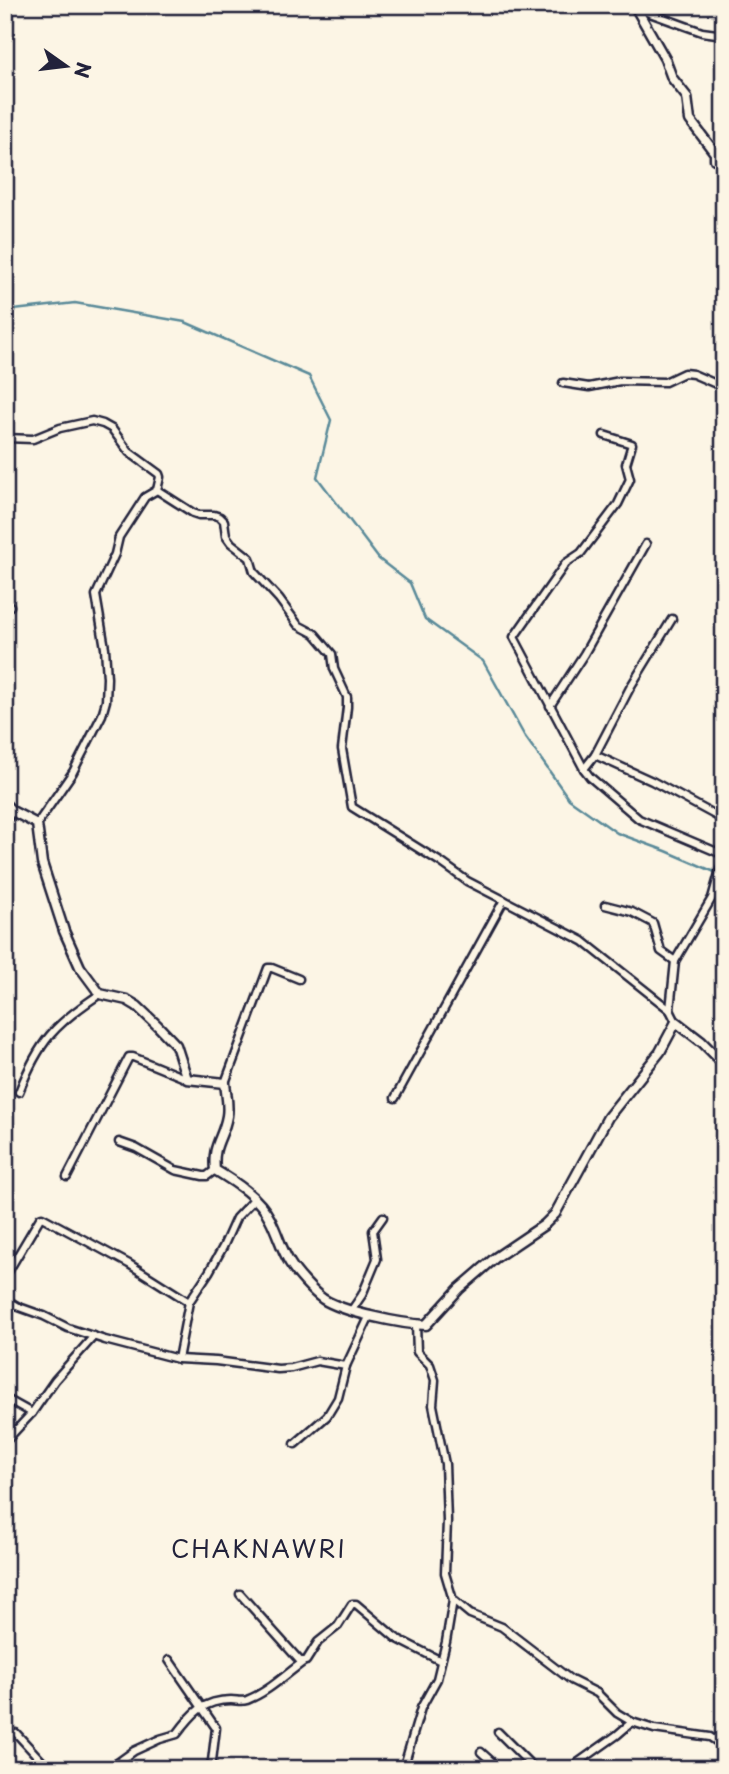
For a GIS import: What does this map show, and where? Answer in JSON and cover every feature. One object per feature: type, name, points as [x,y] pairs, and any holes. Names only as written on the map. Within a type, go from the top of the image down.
[{"type":"street","points":[[636,7],[702,32],[724,35]]},
{"type":"street","points":[[636,7],[665,59],[672,78],[687,97],[690,120],[715,153],[715,159],[724,161]]},
{"type":"street","points":[[563,383],[589,387],[620,381],[665,382],[684,373],[716,384],[724,383]]},
{"type":"street","points":[[5,438],[33,439],[60,428],[92,421],[112,429],[129,452],[160,477],[157,490],[145,497],[119,537],[115,554],[96,595],[107,678],[102,715],[73,772],[37,824],[42,863],[79,967],[100,994],[127,1000],[158,1026],[176,1045],[187,1079]]},
{"type":"street","points":[[604,435],[632,444],[626,464],[630,479],[618,503],[581,553],[566,563],[513,637],[590,777],[639,819],[724,855],[712,898],[675,961],[670,1010]]},
{"type":"street","points":[[157,490],[193,513],[220,517],[224,521],[226,536],[250,558],[254,572],[298,625],[315,634],[332,654],[334,669],[347,697],[342,749],[352,807],[467,881],[583,942],[670,1010],[676,1022],[724,1064]]},
{"type":"street","points":[[550,706],[584,654],[646,544]]},
{"type":"street","points":[[584,769],[595,755],[631,686],[672,619]]},
{"type":"street","points":[[595,755],[724,820]]},
{"type":"street","points":[[5,804],[12,811],[37,824]]},
{"type":"street","points":[[5,824],[12,811]]},
{"type":"street","points":[[395,1098],[503,900]]},
{"type":"street","points":[[605,905],[632,912],[653,923],[661,951],[675,961]]},
{"type":"street","points":[[215,1170],[213,1156],[227,1120],[225,1083],[268,968],[299,979]]},
{"type":"street","points":[[19,1092],[29,1066],[43,1042],[69,1015],[100,994]]},
{"type":"street","points":[[215,1170],[238,1184],[254,1199],[271,1220],[281,1247],[292,1266],[323,1298],[351,1311],[426,1325],[458,1289],[555,1214],[608,1117],[660,1052],[676,1022]]},
{"type":"street","points":[[67,1177],[129,1057],[133,1056],[187,1079],[225,1083]]},
{"type":"street","points":[[119,1142],[136,1148],[175,1170],[203,1176],[215,1170]]},
{"type":"street","points":[[178,1359],[188,1302],[209,1272],[236,1218],[254,1199]]},
{"type":"street","points":[[5,1277],[42,1217],[129,1264],[188,1302]]},
{"type":"street","points":[[351,1311],[362,1295],[377,1259],[373,1231],[383,1217]]},
{"type":"street","points":[[5,1299],[94,1336],[178,1359],[278,1369],[317,1361],[346,1366]]},
{"type":"street","points":[[295,1444],[327,1416],[338,1398],[346,1366],[370,1315]]},
{"type":"street","points":[[414,1769],[404,1766],[421,1709],[437,1678],[453,1600],[445,1573],[447,1521],[444,1464],[433,1405],[435,1380],[430,1365],[417,1352],[416,1324]]},
{"type":"street","points":[[5,1443],[94,1336]]},
{"type":"street","points":[[5,1398],[32,1413]]},
{"type":"street","points":[[240,1594],[303,1662]]},
{"type":"street","points":[[453,1600],[470,1614],[502,1627],[571,1680],[597,1693],[617,1713],[632,1722],[654,1729],[710,1737],[724,1746]]},
{"type":"street","points":[[109,1769],[134,1751],[177,1734],[201,1707],[209,1703],[247,1700],[270,1688],[306,1661],[318,1642],[338,1626],[352,1604],[356,1604],[396,1638],[441,1661]]},
{"type":"street","points":[[169,1660],[216,1728],[212,1761],[208,1769]]},
{"type":"street","points":[[569,1769],[632,1722]]},
{"type":"street","points":[[498,1732],[535,1769]]},
{"type":"street","points":[[16,1733],[49,1769]]},
{"type":"street","points":[[481,1752],[500,1769]]},
{"type":"waterway","points":[[5,311],[75,303],[185,322],[309,376],[331,420],[317,477],[379,559],[410,583],[425,619],[483,661],[524,735],[569,799],[617,833],[724,876]]},
{"type":"district","name":"CHAKNAWRI","points":[[259,1548]]}]
